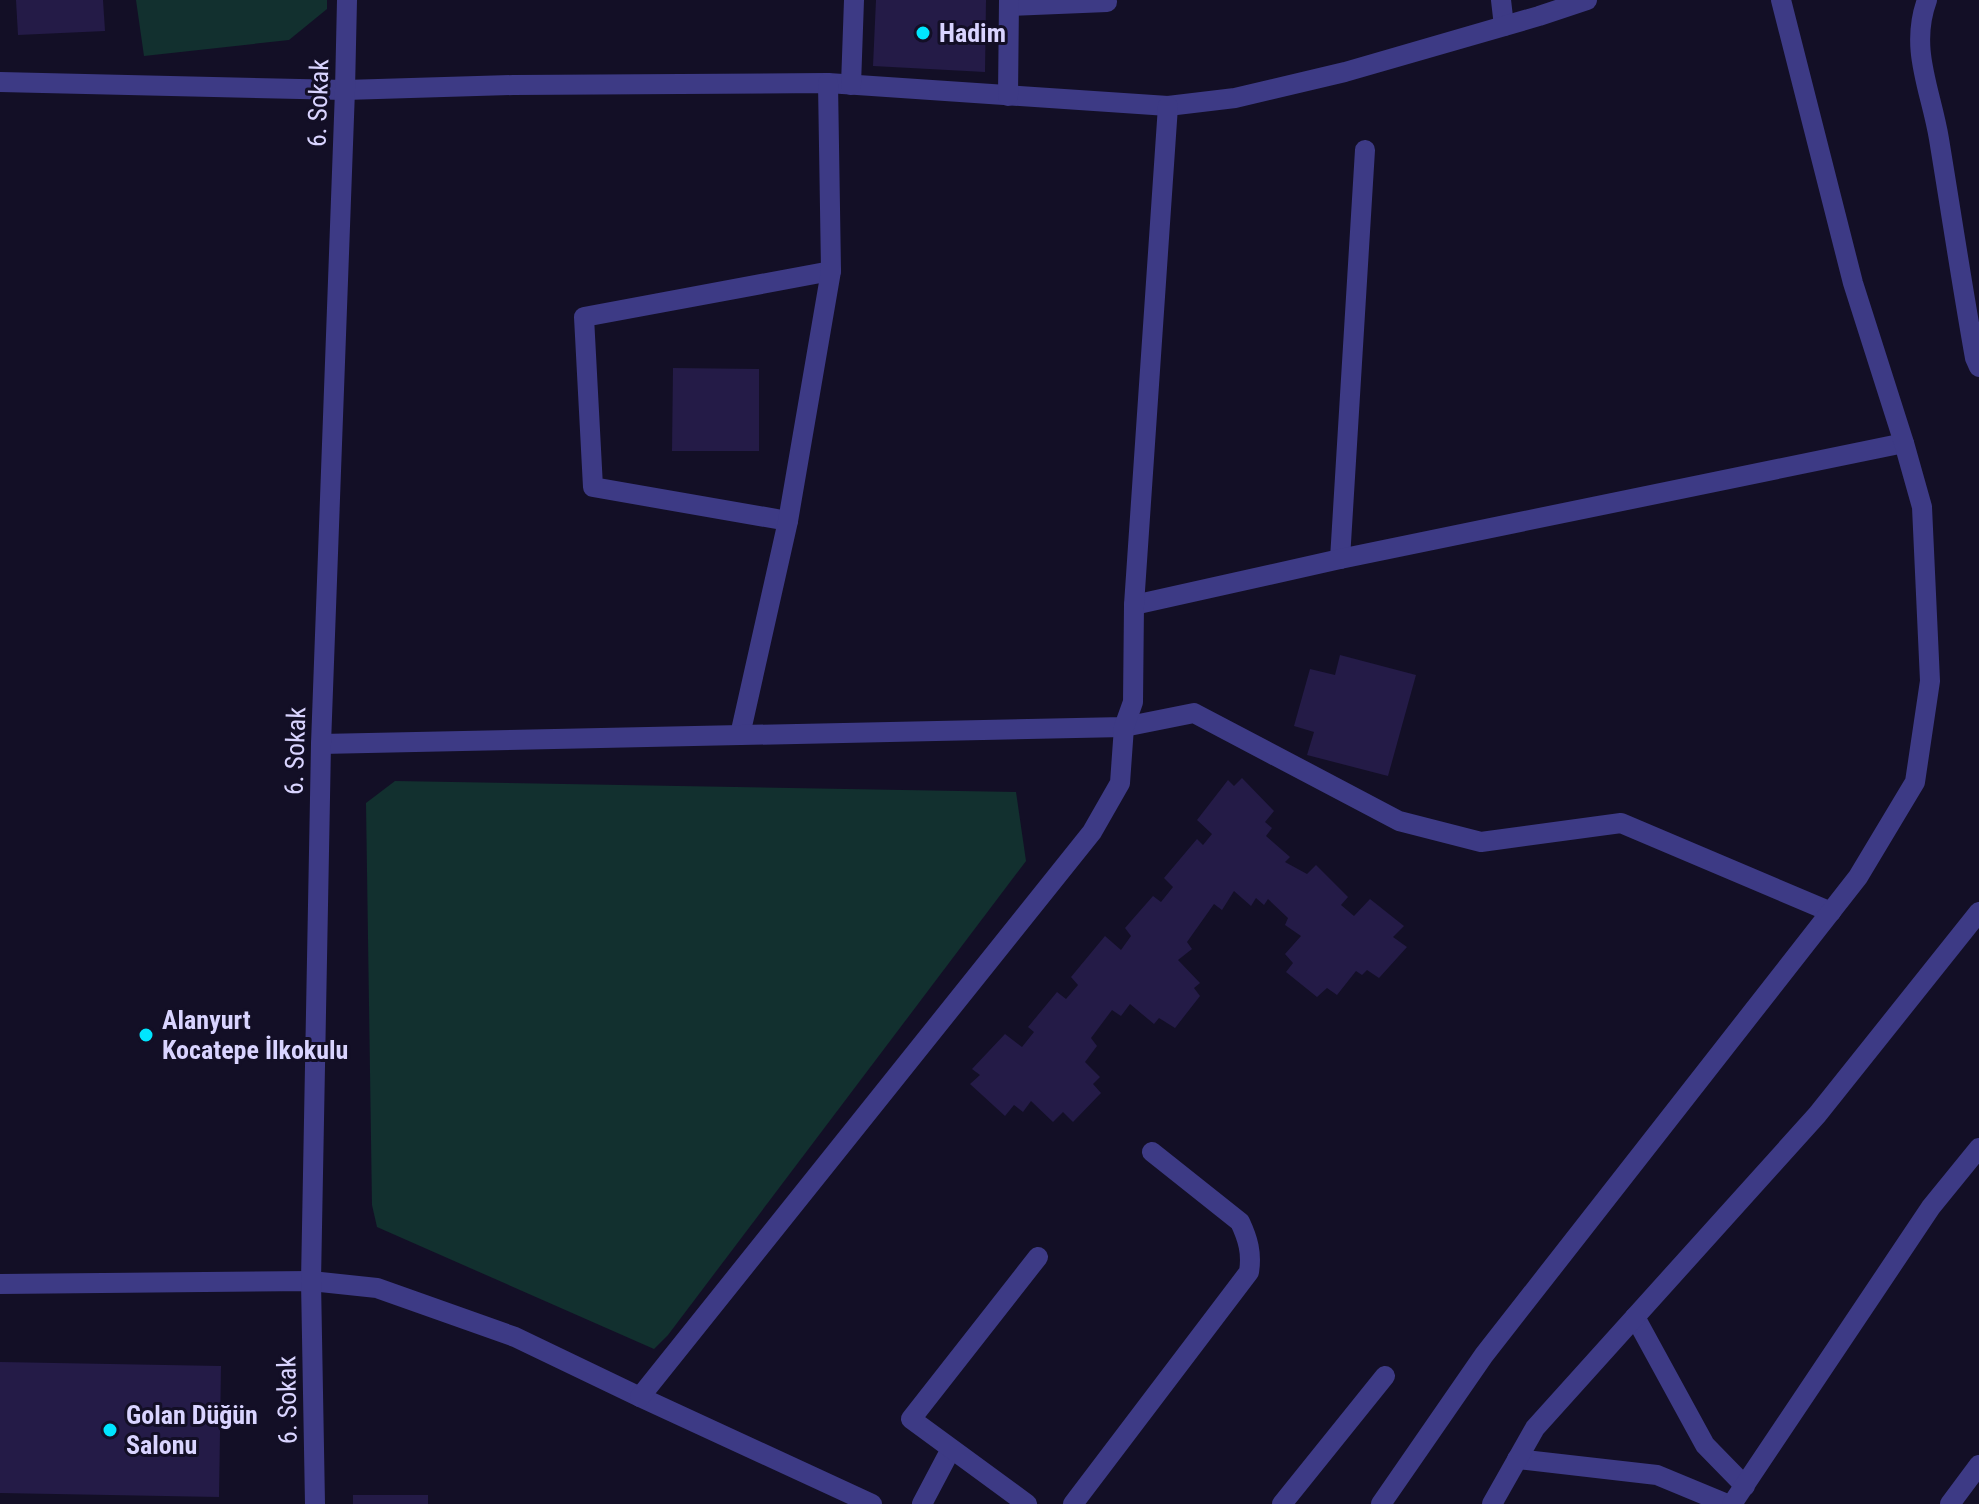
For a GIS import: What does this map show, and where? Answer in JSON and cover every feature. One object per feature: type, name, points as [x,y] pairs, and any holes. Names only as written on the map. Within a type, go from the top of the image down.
[{"type":"street","name":"6. Sokak","points":[[315,1504],[311,1281],[321,744],[347,0]]},
{"type":"street","points":[[851,85],[854,0]]},
{"type":"street","points":[[1501,0],[1504,26]]},
{"type":"street","points":[[0,82],[345,90],[513,85],[828,83],[1168,106],[1249,95],[1345,72],[1587,0]]},
{"type":"street","points":[[1381,1504],[1484,1355],[1858,877],[1915,782],[1930,681],[1922,507],[1853,283],[1781,0]]},
{"type":"street","points":[[1927,0],[1922,13],[1920,57],[1938,134],[1959,272],[1979,367]]},
{"type":"street","points":[[1008,96],[1009,3],[1107,2]]},
{"type":"street","points":[[740,735],[788,521],[831,271],[828,83]]},
{"type":"street","points":[[640,1397],[1092,832],[1120,783],[1124,727],[1133,702],[1134,605],[1168,106]]},
{"type":"street","points":[[1340,559],[1365,150]]},
{"type":"street","points":[[788,521],[593,487],[584,317],[831,271]]},
{"type":"street","points":[[1134,605],[1340,559],[1904,443]]},
{"type":"street","points":[[321,744],[1124,727],[1194,713],[1399,821],[1481,842],[1621,823],[1831,912]]},
{"type":"street","points":[[1492,1504],[1535,1428],[1817,1115],[1979,912]]},
{"type":"street","points":[[1517,1459],[1657,1475],[1730,1504],[1931,1207],[1979,1148]]},
{"type":"street","points":[[1073,1504],[1249,1272],[1250,1250],[1240,1222],[1152,1152]]},
{"type":"street","points":[[1027,1504],[911,1419],[1038,1257]]},
{"type":"street","points":[[0,1284],[311,1281],[377,1288],[515,1337],[872,1504]]},
{"type":"street","points":[[1635,1317],[1705,1445],[1745,1486]]},
{"type":"street","points":[[1282,1504],[1385,1376]]},
{"type":"street","points":[[922,1504],[951,1449]]},
{"type":"street","points":[[1950,1504],[1979,1465]]},
{"type":"green space","points":[[136,0],[327,0],[327,9],[289,40],[144,56]]},
{"type":"green space","points":[[395,781],[1016,792],[1026,861],[668,1335],[654,1349],[377,1227],[372,1205],[366,803]]},
{"type":"building","points":[[16,0],[103,0],[105,31],[18,35]]},
{"type":"building","points":[[876,0],[986,0],[985,72],[873,66]]},
{"type":"building","points":[[673,368],[759,369],[759,451],[672,451]]},
{"type":"building","points":[[1340,655],[1416,675],[1388,776],[1307,755],[1314,732],[1294,726],[1310,669],[1335,675]]},
{"type":"building","points":[[1242,778],[1274,811],[1265,822],[1272,828],[1266,836],[1290,857],[1285,862],[1307,874],[1316,865],[1348,897],[1341,905],[1354,916],[1370,899],[1404,926],[1393,937],[1407,947],[1379,978],[1367,970],[1362,975],[1356,971],[1337,995],[1327,988],[1317,997],[1286,972],[1293,963],[1285,954],[1301,936],[1285,925],[1288,918],[1268,899],[1264,905],[1256,898],[1251,906],[1234,891],[1222,910],[1214,904],[1187,942],[1192,949],[1178,960],[1200,983],[1194,988],[1200,996],[1175,1028],[1159,1018],[1154,1024],[1130,1004],[1121,1016],[1112,1010],[1091,1038],[1097,1046],[1085,1062],[1100,1077],[1093,1084],[1101,1093],[1073,1122],[1063,1112],[1053,1122],[1031,1101],[1023,1112],[1014,1105],[1005,1116],[970,1084],[980,1075],[972,1069],[1005,1034],[1022,1047],[1034,1032],[1028,1027],[1057,992],[1066,999],[1078,985],[1071,977],[1105,936],[1121,950],[1131,936],[1125,928],[1153,896],[1161,902],[1173,887],[1164,878],[1197,839],[1203,845],[1212,834],[1197,820],[1228,780],[1234,786]]},
{"type":"building","name":"Golan Düğün Salonu","points":[[0,1362],[221,1366],[219,1497],[0,1493]]},
{"type":"building","points":[[353,1495],[428,1495],[428,1504],[353,1504]]},
{"type":"place","name":"Hadim","points":[[923,33]]},
{"type":"place","name":"Alanyurt Kocatepe İlkokulu","points":[[146,1035]]},
{"type":"place","name":"Golan Düğün Salonu","points":[[110,1430]]}]
